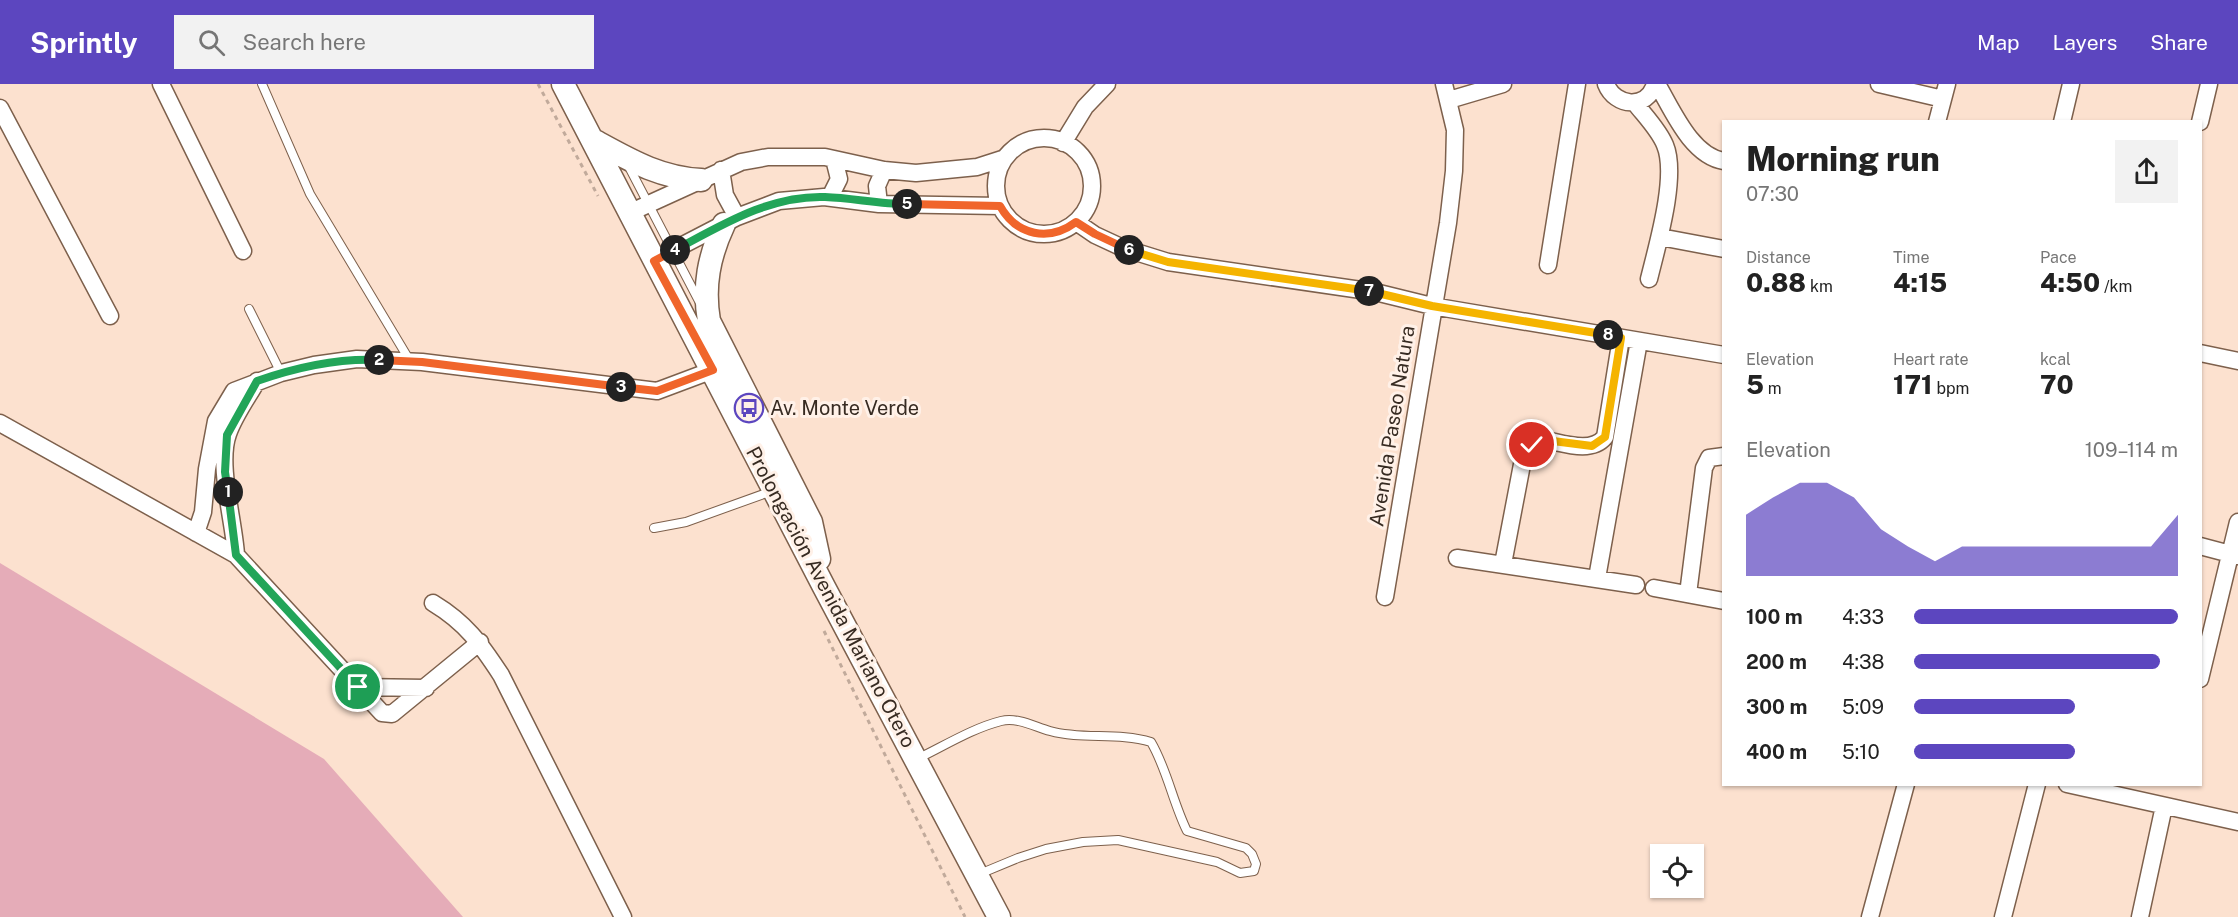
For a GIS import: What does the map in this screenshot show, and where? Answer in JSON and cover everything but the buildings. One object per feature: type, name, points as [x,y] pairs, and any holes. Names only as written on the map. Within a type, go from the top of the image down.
[{"type":"street","points":[[161,84],[243,251]]},
{"type":"street","name":"Prolongación Avenida Mariano Otero","points":[[563,84],[593,140],[639,208],[663,256],[713,370],[824,588],[999,917]]},
{"type":"street","points":[[1063,143],[1085,107],[1107,84]]},
{"type":"street","points":[[1446,92],[1503,84]]},
{"type":"street","points":[[1548,265],[1577,84]]},
{"type":"street","points":[[1606,84],[1618,100],[1635,103],[1649,96],[1656,84],[1691,139],[1709,156],[1722,160]]},
{"type":"street","points":[[1879,84],[1945,92],[1938,120]]},
{"type":"street","points":[[2063,120],[2072,84]]},
{"type":"street","points":[[2200,120],[2209,84]]},
{"type":"street","name":"Avenida Paseo Natura","points":[[1385,597],[1432,306],[1448,223],[1454,171],[1455,130],[1446,92]]},
{"type":"street","points":[[1635,103],[1664,141],[1670,170],[1660,237],[1649,279]]},
{"type":"street","points":[[0,108],[110,316]]},
{"type":"street","points":[[639,208],[741,162],[768,157],[801,156],[834,159],[884,170],[937,172],[977,167],[1005,158],[1018,146],[1045,138],[1072,148],[1084,161],[1091,179],[1090,198],[1082,215],[1076,222],[1059,232],[1039,234],[1020,228],[1005,215],[1000,206],[996,182],[1005,158]]},
{"type":"street","points":[[593,140],[662,174],[711,175]]},
{"type":"street","points":[[830,197],[838,179],[834,159]]},
{"type":"street","points":[[879,204],[877,186],[884,170]]},
{"type":"street","points":[[711,175],[725,195],[731,221]]},
{"type":"street","points":[[663,256],[731,221],[779,201],[803,197],[830,197],[879,204],[1000,206]]},
{"type":"street","points":[[731,221],[716,240],[707,273],[706,302],[709,321],[811,522],[824,588]]},
{"type":"street","points":[[1076,222],[1123,248],[1168,262],[1375,292],[1432,306],[1722,355]]},
{"type":"street","points":[[1660,237],[1722,249]]},
{"type":"street","points":[[1503,564],[1524,454],[1538,442],[1592,446],[1605,437],[1621,338]]},
{"type":"street","points":[[1597,578],[1639,341]]},
{"type":"street","points":[[2202,353],[2238,361]]},
{"type":"street","points":[[196,533],[203,512],[207,469],[216,421],[234,391],[281,373],[314,365],[357,359],[411,362],[657,391],[713,370]]},
{"type":"street","points":[[236,555],[235,529],[225,472],[227,435],[257,381]]},
{"type":"street","points":[[0,423],[236,555],[382,713],[392,714],[480,642]]},
{"type":"street","points":[[1688,594],[1704,468],[1709,458],[1722,456]]},
{"type":"street","points":[[2202,672],[2234,555],[2238,522]]},
{"type":"street","points":[[2202,547],[2234,555]]},
{"type":"street","points":[[1457,558],[1636,585]]},
{"type":"street","points":[[1654,588],[1722,600]]},
{"type":"street","points":[[433,603],[465,625],[480,642],[518,704],[623,917]]},
{"type":"street","points":[[358,687],[426,688]]},
{"type":"street","points":[[1870,917],[1905,786]]},
{"type":"street","points":[[2003,917],[2036,786]]},
{"type":"street","points":[[2076,786],[2238,822]]},
{"type":"street","points":[[2140,917],[2164,806]]},
{"type":"lane","points":[[262,84],[310,194],[411,362]]},
{"type":"lane","points":[[624,157],[639,208]]},
{"type":"lane","points":[[663,256],[709,321]]},
{"type":"lane","points":[[249,309],[281,373]]},
{"type":"lane","points":[[654,528],[686,522],[775,490]]},
{"type":"lane","points":[[916,760],[1002,721],[1016,720],[1053,732],[1139,738],[1151,742],[1158,753],[1175,808],[1187,831],[1246,849],[1252,854],[1256,864],[1254,871],[1240,873],[1217,862],[1118,840],[1083,842],[1018,858],[977,875]]},
{"type":"shaded area","points":[[0,563],[324,759],[463,917],[0,917]]},
{"type":"place","name":"Av. Monte Verde","points":[[749,408]]},
{"type":"route","points":[[358,687],[236,555],[235,529],[225,472],[227,435],[257,381],[314,365],[357,359],[422,362],[657,391],[713,370],[654,261],[737,217],[779,201],[803,197],[824,197],[879,204],[1000,206],[1012,222],[1029,232],[1039,234],[1059,232],[1076,222],[1123,248],[1168,262],[1375,292],[1432,306],[1621,338],[1605,437],[1597,445],[1587,447],[1545,440],[1532,445]]}]
